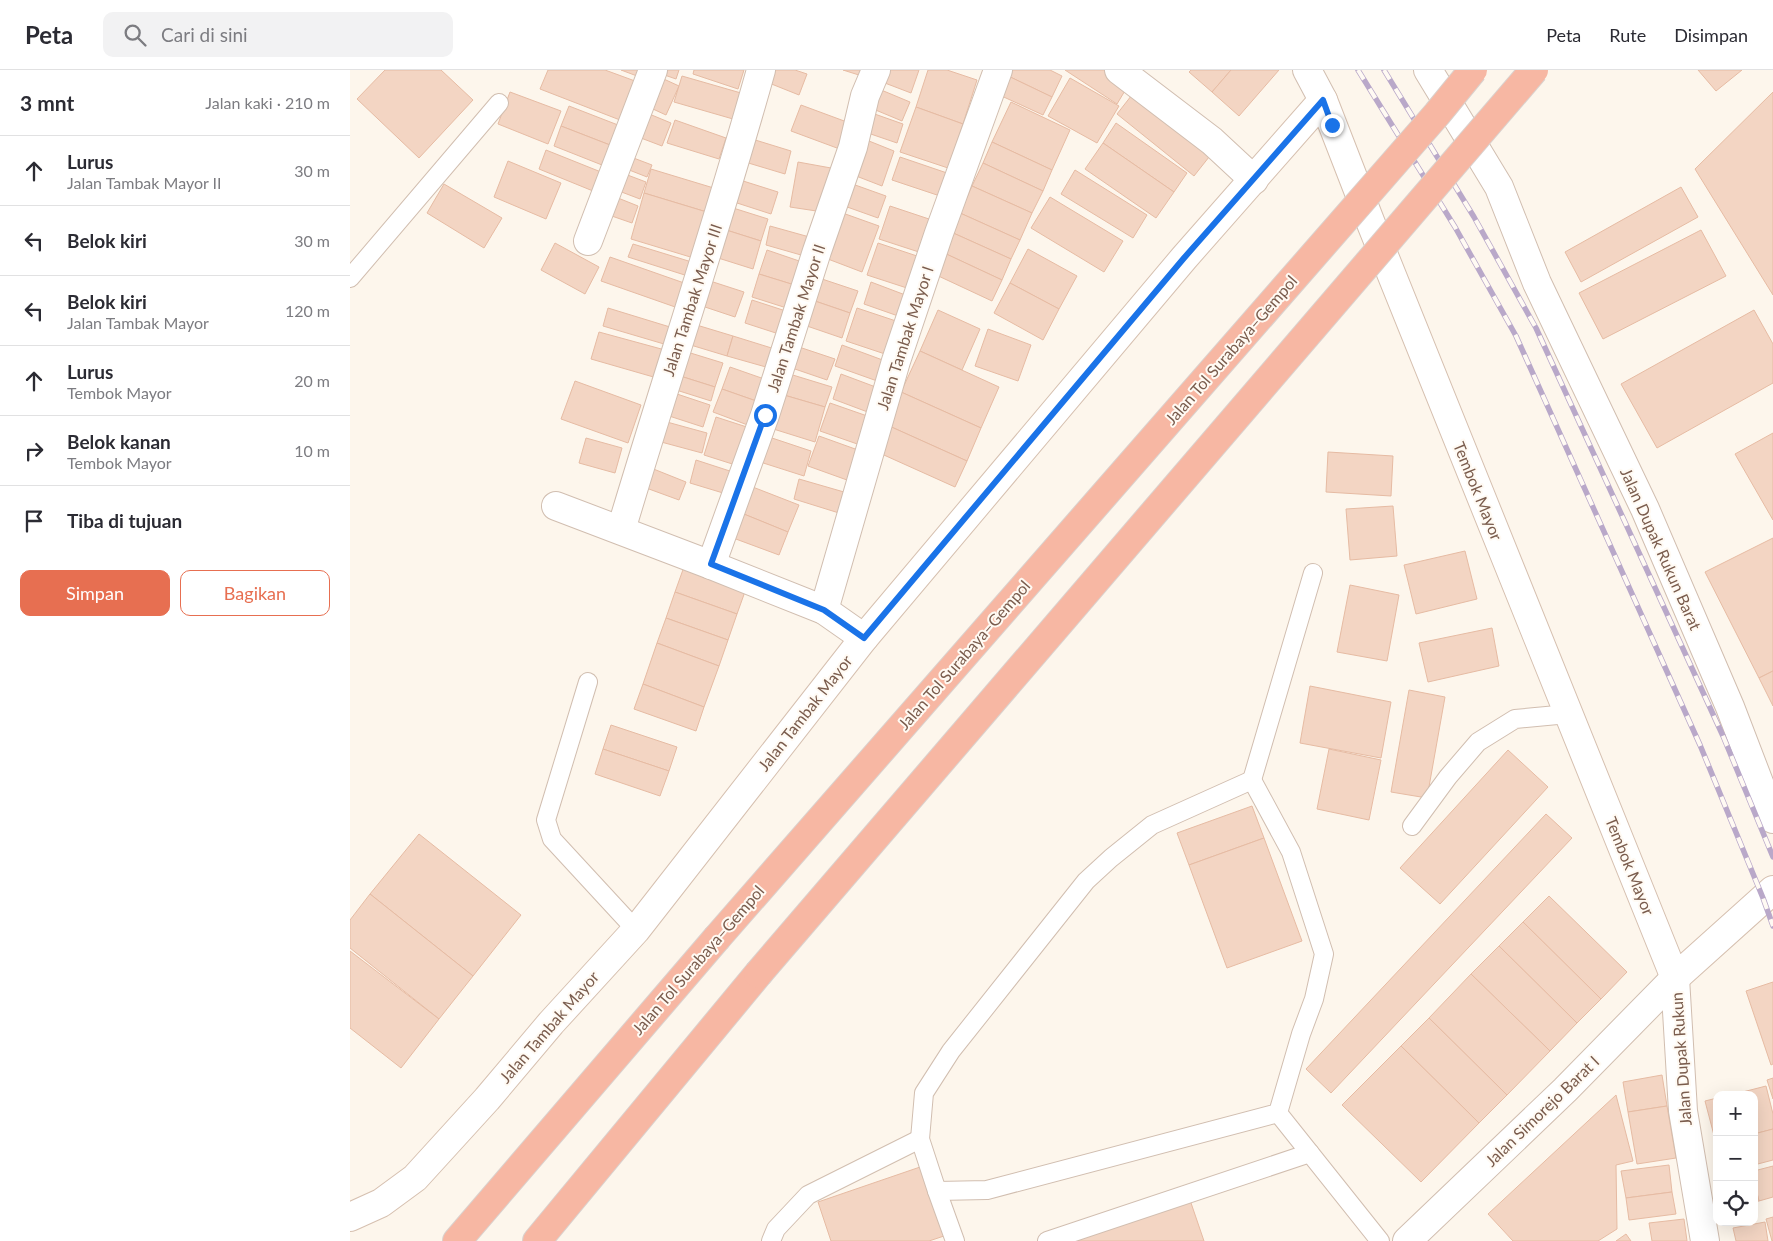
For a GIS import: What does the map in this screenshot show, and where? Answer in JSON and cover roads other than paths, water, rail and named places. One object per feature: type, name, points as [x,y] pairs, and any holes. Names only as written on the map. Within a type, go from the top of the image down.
[{"type":"highway","name":"Jalan Tol Surabaya–Gempol","points":[[457,1241],[716,939],[1430,122],[1473,70]]},
{"type":"highway","points":[[536,1241],[758,974],[1534,70]]},
{"type":"street","points":[[588,241],[653,70]]},
{"type":"street","name":"Jalan Tambak Mayor III","points":[[621,530],[667,377],[700,278],[761,70]]},
{"type":"street","name":"Jalan Tambak Mayor II","points":[[711,564],[768,406],[817,251],[853,147],[865,96],[876,70]]},
{"type":"street","name":"Jalan Tambak Mayor I","points":[[824,610],[896,360],[939,233],[998,70]]},
{"type":"street","points":[[1119,70],[1212,141],[1254,180],[1323,100]]},
{"type":"street","name":"Tembok Mayor","points":[[1306,70],[1323,100],[1366,212],[1675,978]]},
{"type":"street","name":"Jalan Dupak Rukun Barat","points":[[1428,70],[1500,186],[1538,283],[1645,509],[1730,707],[1773,820]]},
{"type":"street","name":"Jalan Tambak Mayor","points":[[350,1217],[381,1203],[415,1178],[551,1023],[636,930],[864,638],[1184,258],[1254,180]]},
{"type":"street","points":[[556,506],[711,564],[824,610],[864,638]]},
{"type":"street","name":"Jalan Dupak Rukun","points":[[1705,1241],[1683,1112],[1675,978],[1773,890]]},
{"type":"street","name":"Jalan Simorejo Barat I","points":[[1407,1241],[1566,1090],[1675,978]]},
{"type":"lane","points":[[350,278],[499,103]]},
{"type":"lane","points":[[1278,1113],[1301,1034],[1314,999],[1324,954],[1291,852],[1252,780],[1312,573]]},
{"type":"lane","points":[[588,682],[546,820],[552,839],[636,930]]},
{"type":"lane","points":[[1412,826],[1448,777],[1478,742],[1516,719],[1568,714]]},
{"type":"lane","points":[[955,1241],[920,1139],[924,1093],[940,1068],[951,1051],[1086,881],[1152,825],[1252,780]]},
{"type":"lane","points":[[1278,1113],[1380,1241]]},
{"type":"lane","points":[[937,1191],[987,1190],[1278,1113]]},
{"type":"lane","points":[[772,1241],[776,1229],[808,1195],[920,1139]]},
{"type":"lane","points":[[1047,1241],[1310,1153]]},
{"type":"railway","points":[[1358,70],[1455,227],[1516,336],[1700,745],[1773,926]]},
{"type":"railway","points":[[1384,70],[1474,217],[1536,328],[1723,736],[1773,857]]}]
